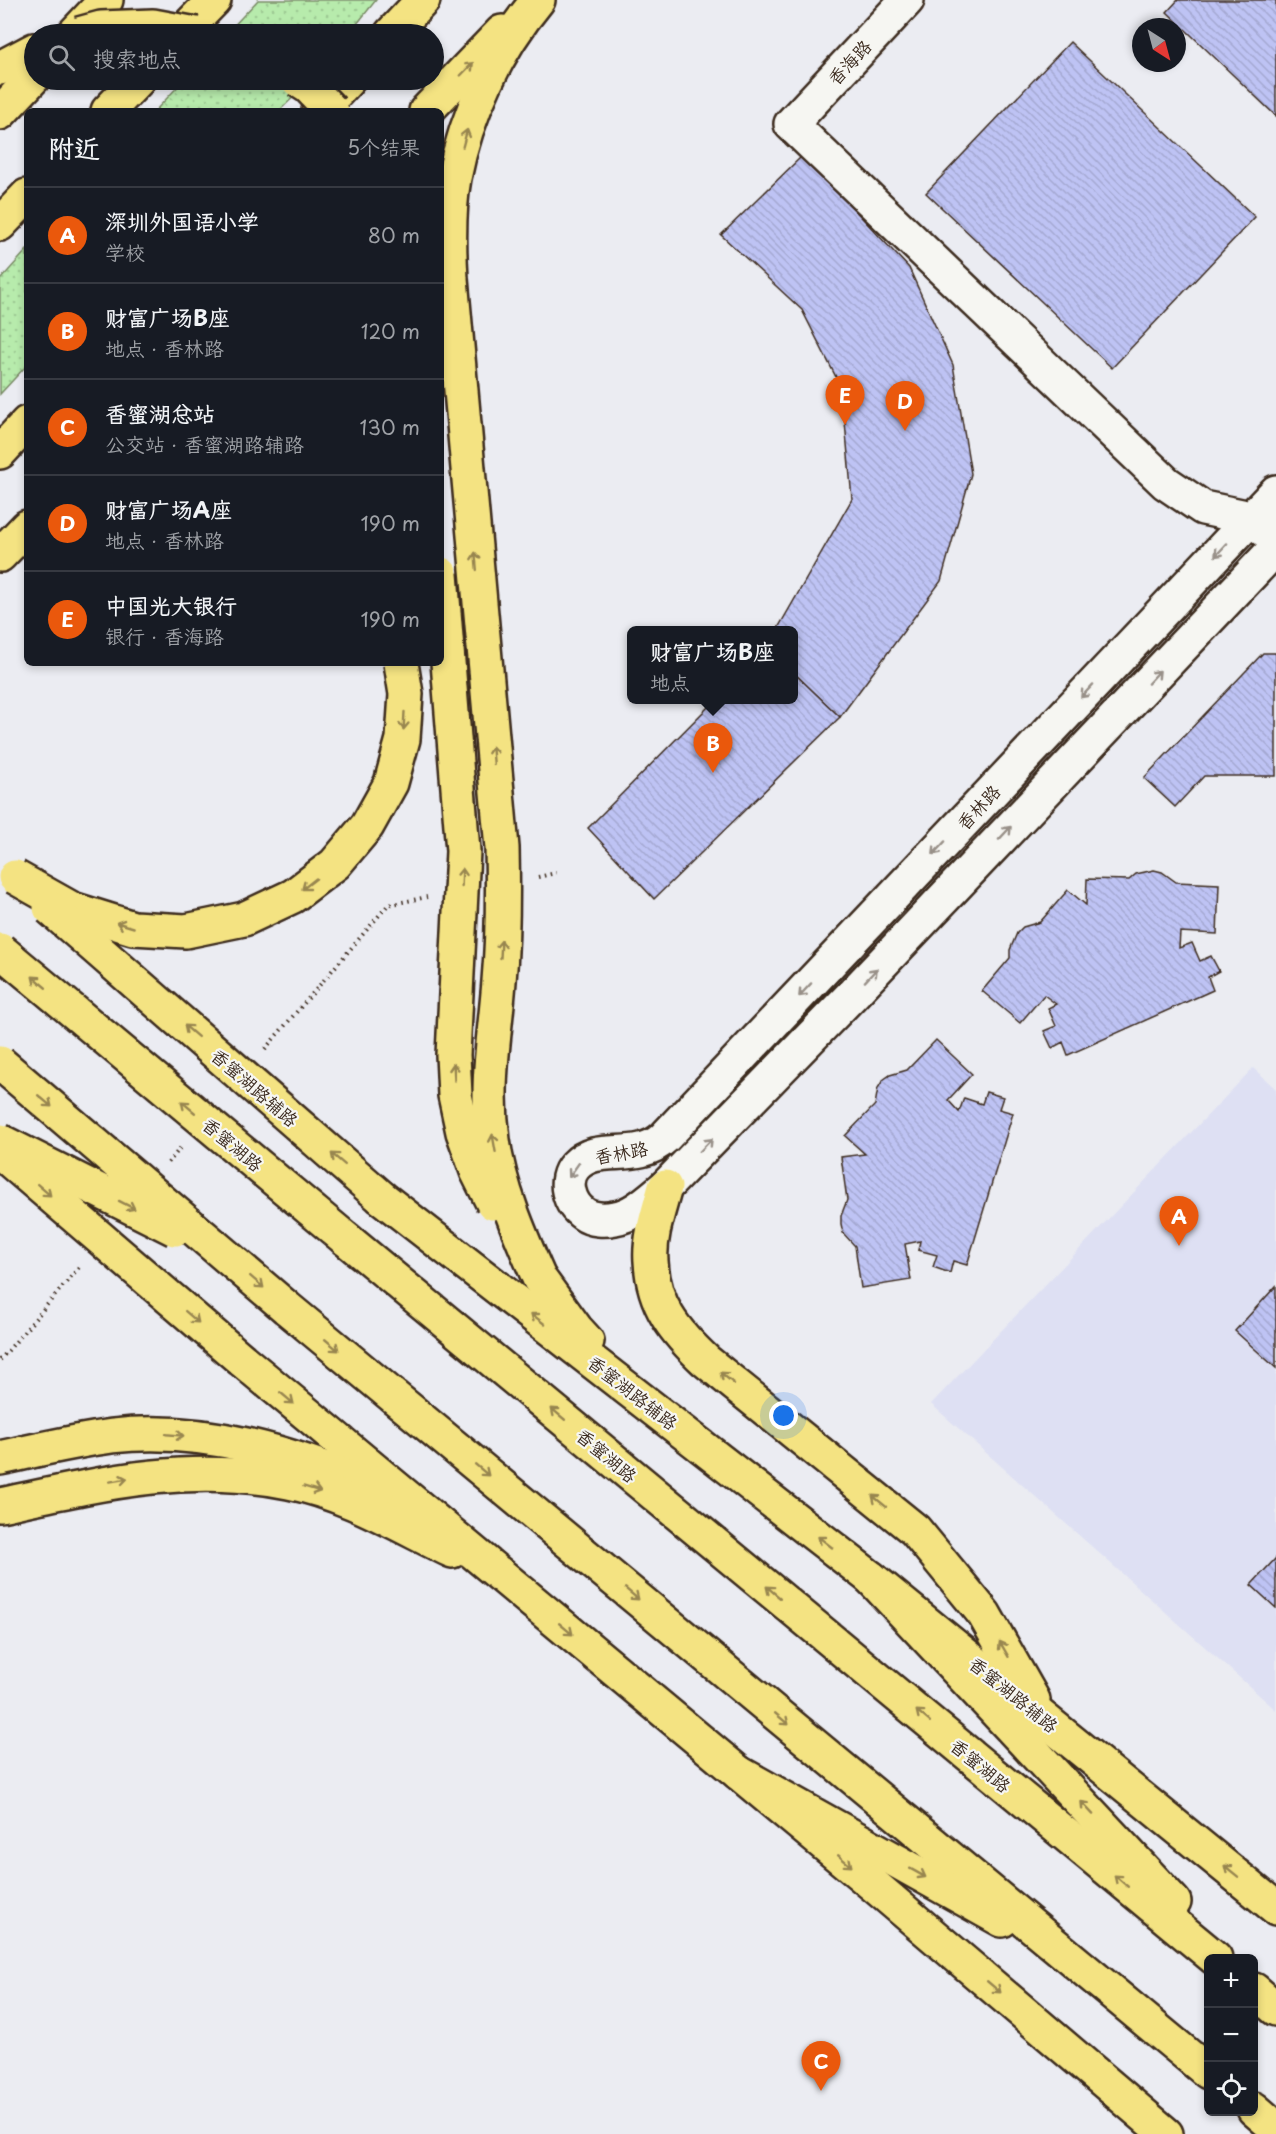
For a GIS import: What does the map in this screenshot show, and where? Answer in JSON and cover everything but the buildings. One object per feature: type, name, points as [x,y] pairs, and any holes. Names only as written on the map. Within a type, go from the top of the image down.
[{"type":"main road","points":[[83,24],[106,0]]},
{"type":"main road","points":[[191,24],[214,0]]},
{"type":"main road","points":[[400,24],[423,0]]},
{"type":"main road","points":[[429,108],[532,0]]},
{"type":"main road","points":[[538,0],[498,61],[470,121],[454,178],[449,229],[451,279],[502,848],[503,918],[489,1103],[493,1142],[502,1178],[524,1245],[539,1278]]},
{"type":"main road","points":[[0,68],[24,55]]},
{"type":"main road","points":[[0,114],[24,88]]},
{"type":"main road","points":[[111,108],[128,90]]},
{"type":"main road","points":[[312,90],[329,108]]},
{"type":"main road","points":[[322,108],[339,90]]},
{"type":"main road","points":[[0,224],[24,199]]},
{"type":"main road","points":[[0,452],[24,426]]},
{"type":"main road","points":[[444,612],[463,851],[453,1055],[455,1095],[464,1132],[477,1171],[496,1209],[539,1278],[576,1329],[615,1372],[656,1410]]},
{"type":"main road","points":[[8,870],[72,909],[133,928],[186,931],[232,922],[244,919],[293,896],[335,864],[367,826],[391,783],[403,739],[406,694],[401,666]]},
{"type":"main road","name":"香蜜湖路辅路","points":[[8,870],[382,1198],[871,1578],[1276,1908]]},
{"type":"main road","name":"香蜜湖路","points":[[0,950],[1209,1954]]},
{"type":"main road","points":[[0,1063],[287,1308],[1204,2068]]},
{"type":"main road","points":[[0,1141],[222,1252]]},
{"type":"main road","points":[[0,1152],[242,1360],[876,1887],[1166,2134]]},
{"type":"main road","points":[[665,1187],[655,1227],[651,1259],[658,1298],[672,1324],[682,1338],[706,1361],[915,1530],[984,1614],[1043,1718]]},
{"type":"main road","points":[[0,1458],[54,1446],[124,1436],[164,1434],[224,1440],[279,1452],[341,1474],[418,1506]]},
{"type":"main road","points":[[0,1504],[123,1479],[177,1474],[228,1474],[290,1482],[342,1498],[397,1524],[453,1551],[521,1592]]},
{"type":"main road","points":[[871,1578],[1222,1954]]},
{"type":"main road","points":[[739,1773],[1075,1961]]},
{"type":"main road","points":[[1258,2112],[1276,2128]]},
{"type":"street","name":"香海路","points":[[907,0],[791,124],[1166,483],[1203,508],[1251,518]]},
{"type":"street","name":"香林路","points":[[1276,492],[656,1146],[644,1151],[596,1154],[577,1164],[568,1179],[570,1197],[575,1206],[583,1214],[603,1220],[625,1215],[665,1187],[860,987],[1276,548]]},
{"type":"street","points":[[1251,518],[1276,540]]},
{"type":"shaded area","points":[[1253,1068],[1276,1089],[1276,1710],[931,1404]]},
{"type":"green space","points":[[258,0],[376,0],[357,24],[235,24]]},
{"type":"green space","points":[[175,90],[301,90],[282,108],[158,108]]},
{"type":"green space","points":[[24,253],[24,368],[0,394],[0,280]]},
{"type":"place","name":"中国光大银行","points":[[845,425]]},
{"type":"place","name":"财富广场A座","points":[[905,431]]},
{"type":"place","name":"财富广场B座","points":[[713,773]]},
{"type":"place","name":"深圳外国语小学","points":[[1179,1246]]},
{"type":"place","name":"香蜜湖总站","points":[[821,2091]]}]
